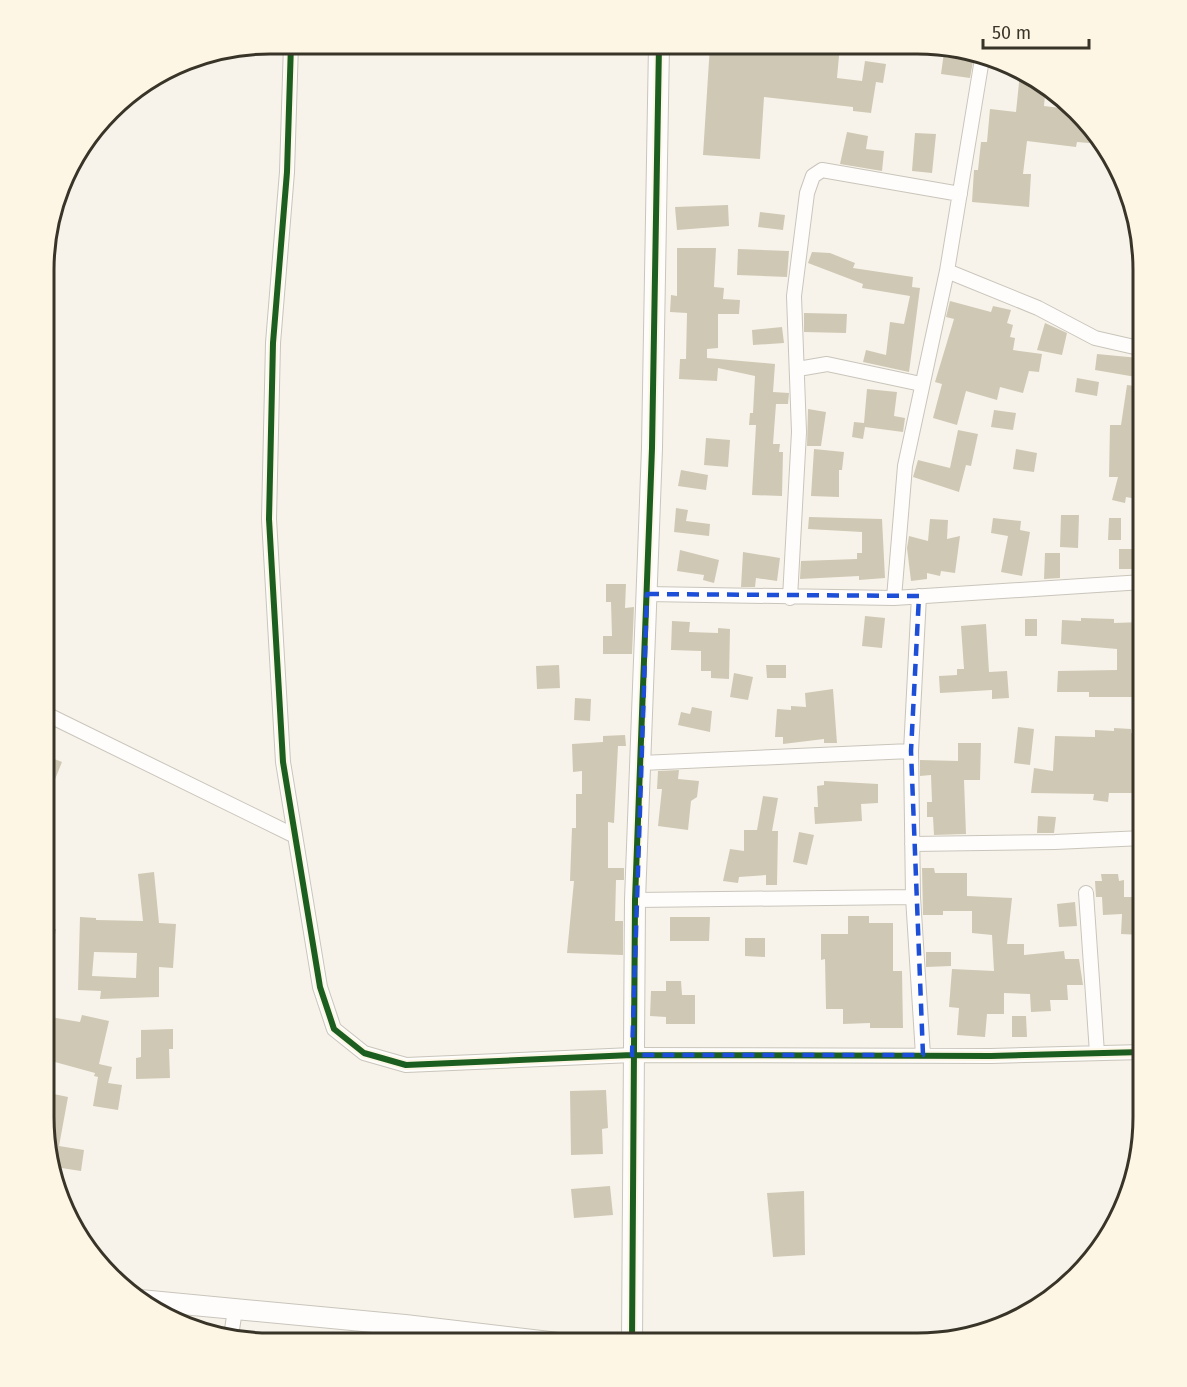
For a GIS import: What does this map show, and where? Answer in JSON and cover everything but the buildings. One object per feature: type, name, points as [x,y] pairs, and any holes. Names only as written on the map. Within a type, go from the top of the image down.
[{"type":"street","points":[[291,54],[288,172],[273,342],[269,519],[284,762],[320,987],[334,1029],[364,1053],[406,1065],[632,1055],[1133,1052]]},
{"type":"street","points":[[632,1333],[632,1055],[635,900],[647,594],[659,54]]},
{"type":"street","points":[[894,597],[905,466],[947,271],[981,63]]},
{"type":"street","points":[[790,598],[799,432],[794,296],[807,193],[813,176],[822,170],[960,194]]},
{"type":"street","points":[[947,271],[1038,308],[1095,338],[1133,347]]},
{"type":"street","points":[[798,369],[827,364],[921,384]]},
{"type":"street","points":[[647,594],[790,598],[894,597],[1133,583]]},
{"type":"street","points":[[919,596],[911,751],[913,897],[923,1055]]},
{"type":"street","points":[[54,718],[296,836]]},
{"type":"street","points":[[641,764],[911,751]]},
{"type":"street","points":[[912,844],[1133,838]]},
{"type":"street","points":[[1086,893],[1097,1053]]},
{"type":"street","points":[[635,900],[913,897]]},
{"type":"street","points":[[158,1302],[405,1324],[477,1333]]},
{"type":"street","points":[[232,1330],[235,1310]]},
{"type":"highlighted area","points":[[647,594],[919,596],[911,751],[923,1055],[632,1055]]},
{"type":"cycle path","points":[[291,54],[287,172],[273,343],[269,519],[283,762],[320,987],[334,1029],[364,1053],[406,1065],[632,1055],[991,1056],[1133,1052]]},
{"type":"cycle path","points":[[632,1333],[635,900],[652,448],[659,54]]}]
